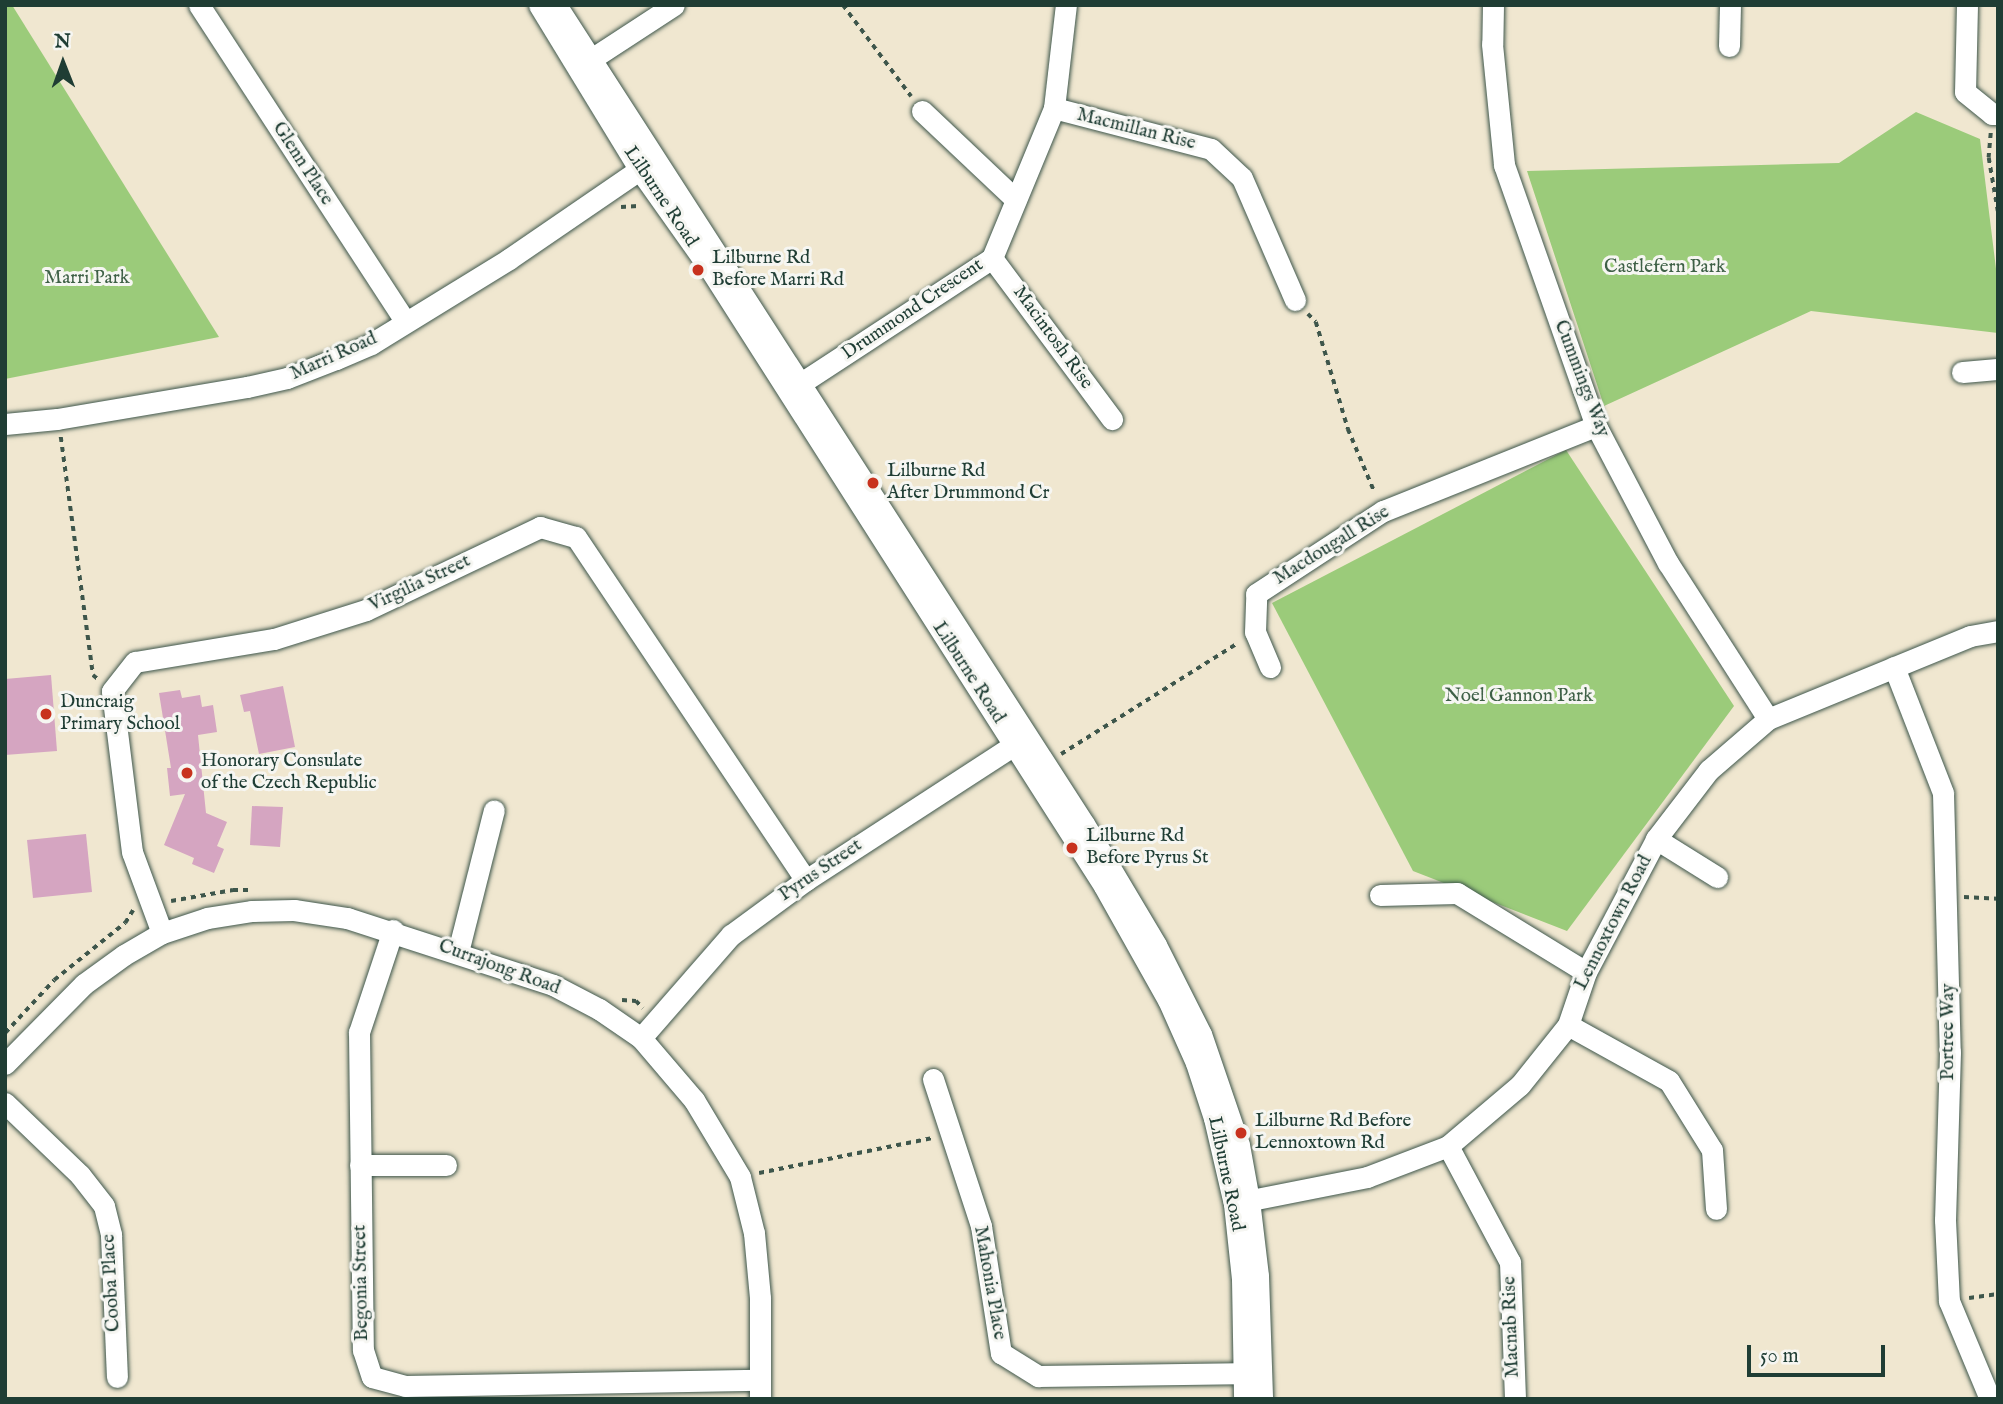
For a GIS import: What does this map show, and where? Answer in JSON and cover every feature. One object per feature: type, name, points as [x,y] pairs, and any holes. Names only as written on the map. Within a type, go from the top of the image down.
[{"type":"street","name":"Glenn Place","points":[[199,5],[405,321]]},
{"type":"street","name":"Lilburne Road","points":[[539,5],[583,64],[1021,740],[1125,890],[1201,1034],[1239,1145],[1241,1202],[1255,1241],[1253,1373],[1244,1399]]},
{"type":"street","name":"Lilburne Road","points":[[555,5],[583,64]]},
{"type":"street","points":[[583,64],[674,5]]},
{"type":"street","name":"Drummond Crescent","points":[[794,388],[992,258],[1054,108],[1066,5]]},
{"type":"street","name":"Cummings Way","points":[[1493,5],[1492,44],[1504,165],[1596,426],[1668,563],[1768,719]]},
{"type":"street","points":[[1729,46],[1730,5]]},
{"type":"street","points":[[1967,5],[1965,92],[1995,114]]},
{"type":"street","name":"Macmillan Rise","points":[[1054,108],[1211,149],[1242,178],[1295,300]]},
{"type":"street","points":[[922,111],[1016,200]]},
{"type":"street","name":"Marri Road","points":[[5,424],[166,402],[287,378],[370,344],[549,234],[648,163]]},
{"type":"street","name":"Macintosh Rise","points":[[992,258],[1112,419]]},
{"type":"street","points":[[1962,372],[1998,369]]},
{"type":"street","name":"Macdougall Rise","points":[[1270,667],[1255,632],[1256,594],[1382,511],[1596,426]]},
{"type":"street","name":"Virgilia Street","points":[[111,691],[135,662],[274,639],[366,610],[540,527],[576,537],[806,880]]},
{"type":"street","name":"Lennoxtown Road","points":[[1241,1202],[1367,1177],[1448,1146],[1520,1085],[1567,1025],[1586,972],[1657,839],[1709,770],[1768,719],[1970,636],[1998,631]]},
{"type":"street","name":"Portree Way","points":[[1894,667],[1943,793],[1948,896],[1950,1052],[1945,1220],[1949,1301],[1990,1399]]},
{"type":"street","points":[[111,691],[132,852],[162,933]]},
{"type":"street","name":"Pyrus Street","points":[[642,1038],[731,935],[806,880],[1021,740]]},
{"type":"street","points":[[458,952],[495,810]]},
{"type":"street","points":[[1657,839],[1717,877]]},
{"type":"street","points":[[1380,895],[1457,893],[1586,972]]},
{"type":"street","name":"Currajong Road","points":[[5,1064],[84,984],[162,933],[207,918],[252,911],[294,910],[347,918],[393,930],[553,985],[599,1009],[642,1038],[694,1100],[740,1177],[754,1233],[760,1298],[760,1389]]},
{"type":"street","name":"Begonia Street","points":[[393,930],[359,1032],[363,1350],[372,1377],[405,1386],[760,1389]]},
{"type":"street","points":[[1567,1025],[1669,1081],[1712,1150],[1716,1209]]},
{"type":"street","name":"Mahonia Place","points":[[933,1079],[981,1226],[1001,1353],[1038,1376],[1253,1373]]},
{"type":"street","name":"Cooba Place","points":[[5,1103],[80,1175],[104,1206],[111,1235],[117,1377]]},
{"type":"street","name":"Macnab Rise","points":[[1448,1146],[1510,1262],[1515,1399]]},
{"type":"street","points":[[360,1165],[446,1165]]},
{"type":"street","name":"Lilburne Road","points":[[1253,1373],[1262,1399]]},
{"type":"path","points":[[843,5],[922,111]]},
{"type":"path","points":[[1995,114],[1989,158],[1998,211]]},
{"type":"path","points":[[1295,300],[1315,322],[1348,429],[1382,511]]},
{"type":"path","points":[[60,428],[93,675],[111,691]]},
{"type":"path","points":[[1058,756],[1255,632]]},
{"type":"path","points":[[5,1033],[54,980],[125,923],[133,910],[233,890],[260,890]]},
{"type":"path","points":[[1948,896],[1998,899]]},
{"type":"path","points":[[616,999],[636,1001],[657,1020]]},
{"type":"path","points":[[740,1177],[952,1134]]},
{"type":"path","points":[[1949,1301],[1998,1294]]},
{"type":"green space","name":"Marri Park","points":[[5,5],[12,5],[219,337],[5,379]]},
{"type":"green space","name":"Castlefern Park","points":[[1916,112],[1980,139],[1998,285],[1998,333],[1811,311],[1604,406],[1527,171],[1839,163]]},
{"type":"green space","name":"Noel Gannon Park","points":[[1566,450],[1734,706],[1567,931],[1413,871],[1272,603]]},
{"type":"building","points":[[51,675],[57,751],[5,755],[5,679]]},
{"type":"building","points":[[283,686],[295,747],[259,754],[250,711],[244,712],[240,695]]},
{"type":"building","points":[[180,690],[182,698],[200,695],[202,707],[213,705],[217,732],[198,735],[206,813],[227,822],[217,846],[224,849],[214,873],[192,864],[194,858],[164,845],[185,794],[170,796],[167,768],[171,768],[159,693]]},
{"type":"building","points":[[252,806],[283,807],[280,847],[250,845]]},
{"type":"building","points":[[86,834],[92,892],[33,898],[27,840]]},
{"type":"place","name":"Lilburne Rd Before Marri Rd","points":[[698,270]]},
{"type":"place","name":"Lilburne Rd After Drummond Cr","points":[[873,483]]},
{"type":"place","name":"Duncraig Primary School","points":[[46,714]]},
{"type":"place","name":"Honorary Consulate of the Czech Republic","points":[[187,773]]},
{"type":"place","name":"Lilburne Rd Before Pyrus St","points":[[1072,848]]},
{"type":"place","name":"Lilburne Rd Before Lennoxtown Rd","points":[[1241,1133]]}]
